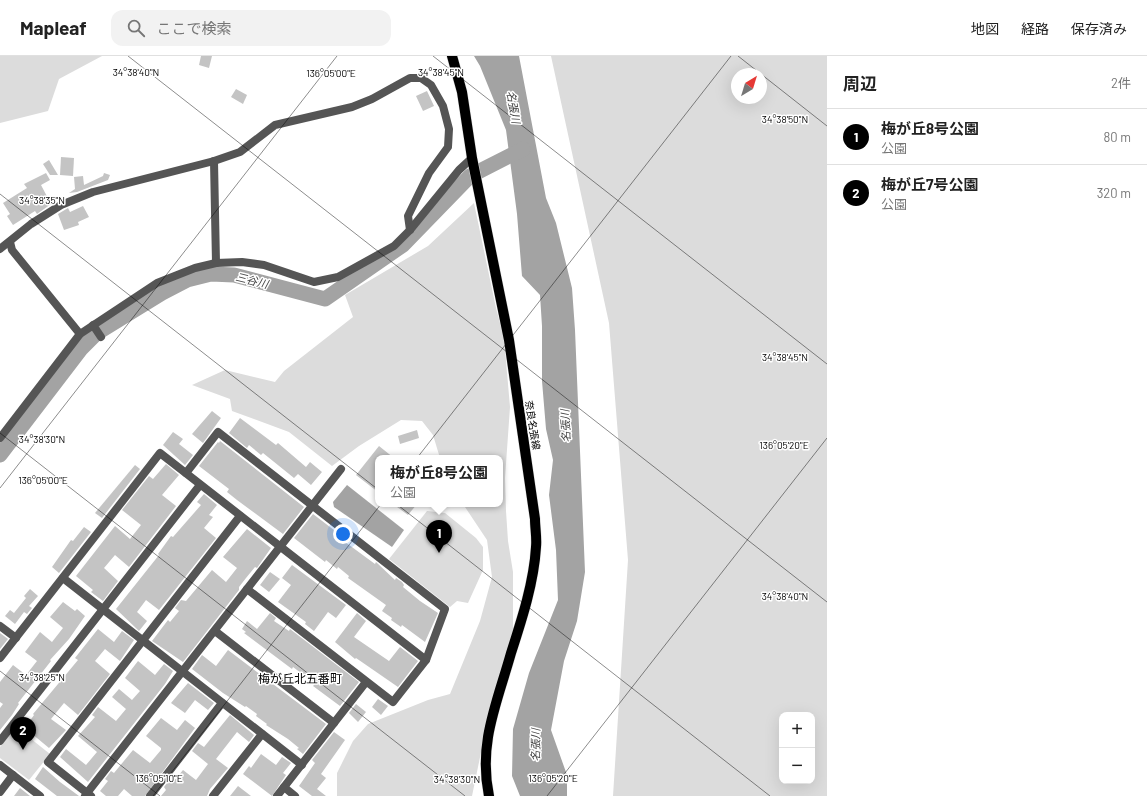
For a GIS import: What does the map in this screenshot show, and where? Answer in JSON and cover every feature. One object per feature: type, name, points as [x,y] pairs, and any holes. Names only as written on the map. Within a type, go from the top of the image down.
[{"type":"main road","name":"奈良名張線","points":[[452,56],[462,92],[473,162],[509,340],[535,519],[537,545],[524,606],[489,731],[484,758],[489,796]]},
{"type":"street","points":[[0,248],[10,242],[31,224],[61,205],[93,192],[214,161],[240,152],[275,125],[352,107],[372,99],[410,78],[421,78],[431,85],[443,106],[448,128],[448,147],[429,173],[408,216],[410,230]]},
{"type":"street","points":[[214,161],[216,263]]},
{"type":"street","points":[[0,438],[80,334],[157,283],[195,268],[216,263],[242,262],[264,265],[314,282],[338,277],[394,246],[410,230],[459,170],[473,162]]},
{"type":"street","points":[[10,242],[12,250],[80,334]]},
{"type":"street","points":[[93,325],[101,336]]},
{"type":"street","points":[[186,473],[218,432],[445,609],[426,660],[393,702],[247,589]]},
{"type":"street","points":[[0,658],[160,453],[426,660]]},
{"type":"street","points":[[240,516],[48,762],[88,795],[341,469]]},
{"type":"street","points":[[0,741],[200,485]]},
{"type":"street","points":[[63,578],[302,765]]},
{"type":"street","points":[[0,626],[16,638]]},
{"type":"street","points":[[215,631],[334,723]]},
{"type":"street","points":[[278,796],[366,682]]},
{"type":"street","points":[[150,796],[222,703]]},
{"type":"street","points":[[213,796],[262,734]]},
{"type":"street","points":[[0,765],[40,796]]},
{"type":"street","points":[[0,792],[13,775]]},
{"type":"street","points":[[284,787],[295,796]]},
{"type":"shaded area","points":[[0,56],[102,56],[59,79],[48,111],[0,123]]},
{"type":"shaded area","points":[[551,56],[827,56],[827,796],[613,796],[628,560],[609,323]]},
{"type":"shaded area","points":[[474,203],[496,308],[504,338],[510,407],[505,478],[508,541],[513,572],[513,633],[485,733],[472,796],[337,796],[337,773],[353,741],[368,724],[428,700],[450,694],[480,621],[492,577],[487,540],[465,507],[503,507],[503,455],[439,455],[433,435],[422,421],[401,420],[359,446],[332,466],[289,432],[232,411],[230,399],[192,385],[225,370],[275,382],[284,371],[353,317],[345,295],[428,246]]},
{"type":"shaded area","points":[[427,511],[445,513],[476,538],[483,547],[483,570],[468,603],[457,601],[450,607],[389,559]]},
{"type":"shaded area","points":[[16,727],[50,754],[29,780],[0,758],[0,747]]},
{"type":"water","name":"名張川","points":[[474,56],[519,56],[546,198],[556,223],[572,288],[585,572],[577,621],[564,661],[551,730],[567,775],[567,796],[520,796],[512,776],[513,729],[529,673],[558,600],[556,550],[549,495],[553,460],[546,429],[542,381],[542,326],[540,295],[522,276],[517,214],[506,130],[480,66]]},
{"type":"water","points":[[347,485],[404,530],[392,547],[334,507],[333,502]]},
{"type":"building","points":[[201,56],[212,56],[209,68],[199,65]]},
{"type":"building","points":[[236,89],[247,95],[243,104],[231,97]]},
{"type":"building","points":[[427,91],[434,106],[423,111],[416,96]]},
{"type":"building","points":[[61,157],[74,158],[73,176],[60,175]]},
{"type":"building","points":[[49,160],[58,175],[50,175],[43,164]]},
{"type":"building","points":[[46,173],[50,180],[41,185],[51,204],[37,214],[35,211],[13,225],[7,216],[10,214],[3,203],[27,188],[24,184]]},
{"type":"building","points":[[104,173],[110,175],[108,180],[77,192],[69,193],[75,189],[74,177],[83,176],[84,185],[103,176]]},
{"type":"building","points":[[83,206],[89,217],[78,222],[79,225],[64,230],[58,214],[68,208],[70,212]]},
{"type":"building","points":[[212,411],[221,418],[203,443],[192,434]]},
{"type":"building","points":[[240,418],[276,445],[278,443],[306,467],[310,462],[322,472],[311,485],[298,474],[294,478],[263,453],[261,455],[249,445],[247,448],[229,433]]},
{"type":"building","points":[[417,430],[419,438],[400,444],[398,436]]},
{"type":"building","points":[[173,432],[183,439],[179,444],[193,455],[185,465],[163,445]]},
{"type":"building","points":[[220,441],[304,507],[283,534],[227,492],[229,489],[199,466]]},
{"type":"building","points":[[379,446],[390,455],[375,455],[375,490],[356,475]]},
{"type":"building","points":[[166,464],[179,475],[162,495],[176,506],[129,567],[115,555],[104,568],[118,581],[103,601],[91,592],[93,590],[76,576],[115,526],[130,539],[141,525],[122,510],[149,476],[153,479]]},
{"type":"building","points":[[135,465],[140,469],[102,518],[95,513]]},
{"type":"building","points":[[204,494],[217,505],[209,515],[213,517],[204,528],[216,538],[159,610],[146,600],[137,612],[147,621],[139,631],[116,609],[159,555],[158,554],[171,536],[173,537],[201,505],[197,502]]},
{"type":"building","points":[[397,507],[415,507],[408,515]]},
{"type":"building","points":[[313,514],[343,537],[341,539],[375,564],[376,562],[395,580],[396,578],[402,582],[404,585],[403,587],[420,601],[438,613],[425,642],[402,625],[401,627],[391,620],[392,618],[382,611],[386,605],[348,578],[349,576],[338,567],[337,569],[326,560],[325,562],[294,538]]},
{"type":"building","points":[[84,527],[91,532],[59,573],[52,567],[71,540],[73,541]]},
{"type":"building","points":[[247,529],[271,548],[257,568],[255,567],[239,587],[239,590],[183,662],[152,641],[168,620],[170,622],[179,611],[175,608],[181,600],[186,601],[212,570],[226,582],[237,568],[223,557]]},
{"type":"building","points":[[292,565],[346,605],[336,618],[328,612],[314,631],[305,624],[306,622],[278,602],[291,585],[282,578]]},
{"type":"building","points":[[270,572],[280,579],[269,592],[260,585]]},
{"type":"building","points":[[30,589],[38,596],[29,606],[32,608],[27,614],[24,612],[15,624],[5,616],[10,610],[14,613],[26,598],[24,596]]},
{"type":"building","points":[[63,602],[75,611],[77,609],[85,616],[69,639],[50,660],[51,661],[18,703],[19,704],[12,715],[0,730],[0,708],[3,704],[0,702],[0,682],[13,665],[26,675],[37,661],[25,652],[40,632],[52,642],[63,628],[50,617]]},
{"type":"building","points":[[270,613],[276,618],[274,621],[289,631],[290,629],[359,682],[340,706],[313,686],[315,684],[305,676],[293,667],[292,669],[244,633],[246,632],[242,629],[247,621],[257,629]]},
{"type":"building","points":[[357,613],[366,621],[354,637],[389,661],[400,647],[418,661],[398,687],[356,658],[355,659],[335,642]]},
{"type":"building","points":[[98,629],[114,642],[122,631],[134,640],[120,661],[105,649],[95,661],[110,674],[78,715],[64,703],[51,719],[66,730],[49,748],[25,728],[34,715],[33,714],[78,660],[75,658]]},
{"type":"building","points":[[0,633],[8,639],[0,649]]},
{"type":"building","points":[[228,650],[326,724],[303,754],[297,749],[299,748],[288,739],[266,725],[267,724],[256,716],[257,714],[223,693],[192,669],[202,655],[216,666]]},
{"type":"building","points":[[138,661],[155,675],[164,664],[173,671],[165,684],[88,782],[60,757],[66,749],[86,765],[97,752],[78,736],[95,717],[92,715],[98,707],[116,721],[126,709],[112,697],[119,689],[132,700],[140,691],[125,678]]},
{"type":"building","points":[[188,683],[214,703],[208,710],[195,700],[185,713],[171,703]]},
{"type":"building","points":[[378,699],[388,706],[381,715],[372,707]]},
{"type":"building","points":[[356,704],[366,712],[358,722],[349,713]]},
{"type":"building","points":[[230,715],[254,735],[249,742],[237,732],[216,759],[228,768],[210,789],[207,796],[161,796],[166,790],[164,787],[170,779],[173,782],[183,770],[196,780],[208,764],[192,751],[198,743],[204,747]]},
{"type":"building","points":[[161,718],[177,730],[185,720],[195,728],[145,796],[132,796],[124,789],[118,796],[106,796],[100,791],[108,781],[105,779],[111,771],[114,773],[133,750],[150,763],[161,750],[161,748],[146,736]]},
{"type":"building","points":[[334,732],[345,740],[321,774],[326,778],[317,789],[326,796],[312,796],[299,786],[315,763],[312,760]]},
{"type":"building","points":[[261,754],[276,765],[282,757],[291,763],[283,773],[286,775],[272,796],[243,774],[249,766],[251,768]]},
{"type":"building","points":[[43,767],[79,796],[57,796],[35,779]]},
{"type":"building","points":[[238,786],[251,796],[230,796]]},
{"type":"building","points":[[20,788],[30,796],[14,796]]},
{"type":"waterway","name":"三谷川","points":[[0,455],[81,349],[97,333],[162,293],[187,280],[211,274],[234,275],[325,299],[403,245],[470,176],[523,149]]},
{"type":"place","name":"梅が丘8号公園","points":[[439,553]]},
{"type":"place","name":"梅が丘7号公園","points":[[23,750]]},
{"type":"district","name":"梅が丘北五番町","points":[[300,678]]}]
